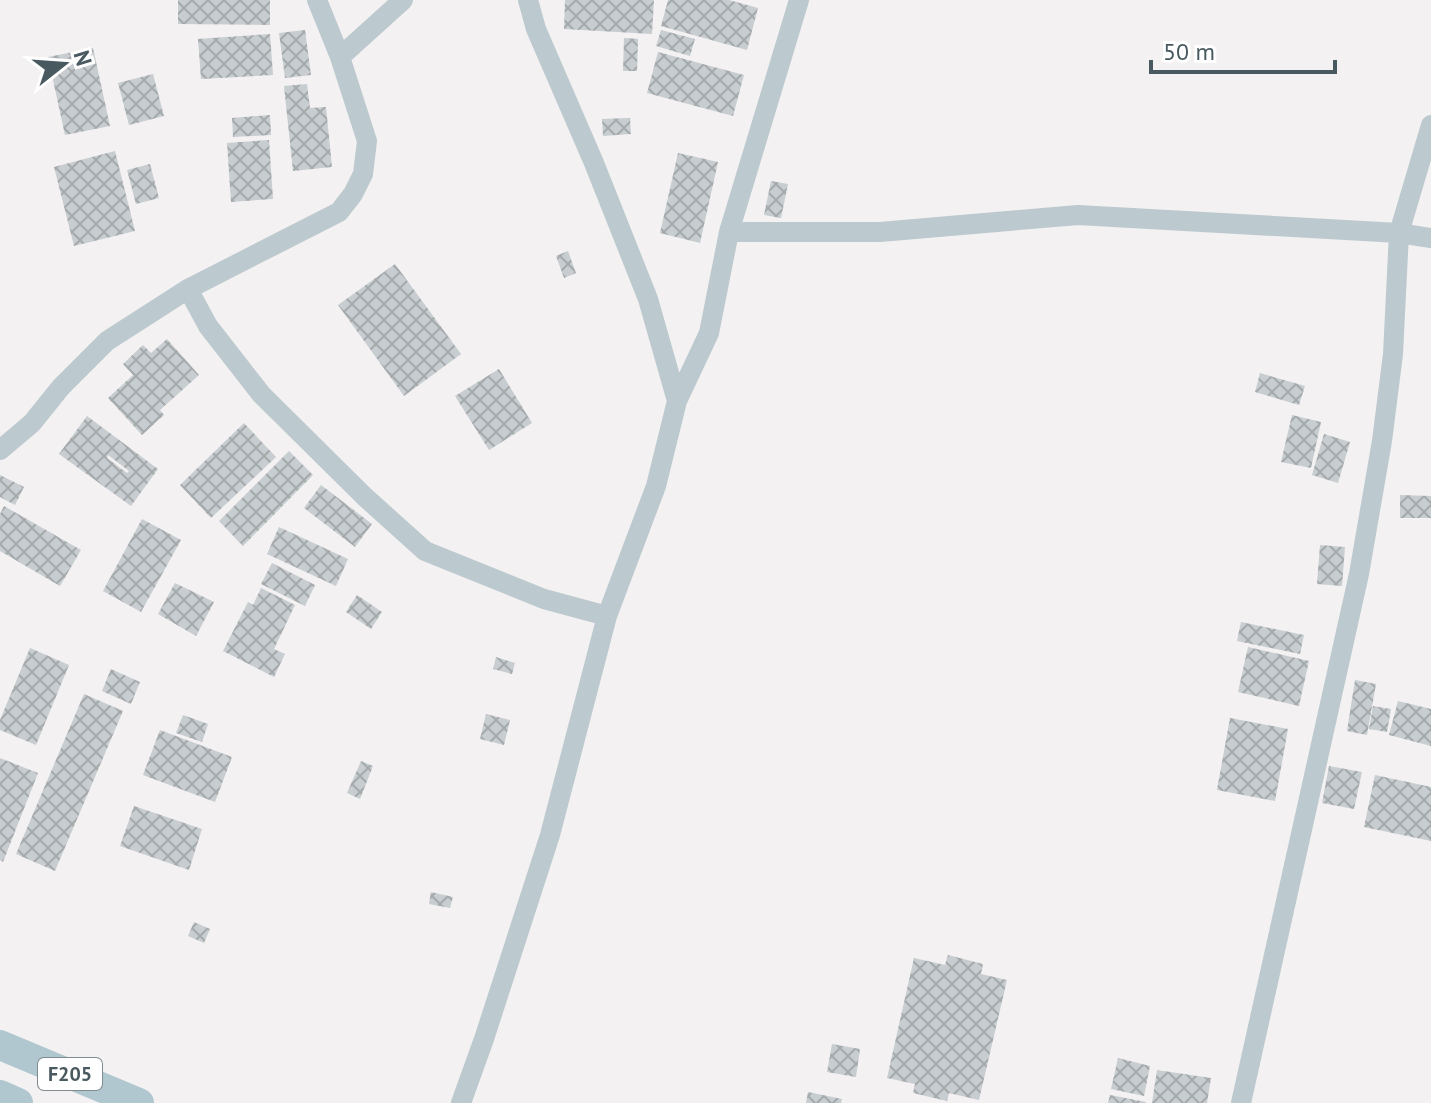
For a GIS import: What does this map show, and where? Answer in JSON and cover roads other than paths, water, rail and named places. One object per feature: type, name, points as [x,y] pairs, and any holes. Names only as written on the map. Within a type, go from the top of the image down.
[{"type":"main road","name":"F205","points":[[0,1045],[139,1103]]},
{"type":"main road","name":"F205","points":[[0,1095],[18,1103]]},
{"type":"street","points":[[0,450],[32,423],[61,387],[107,341],[188,289],[339,212],[353,194],[363,174],[367,141],[340,57],[317,0]]},
{"type":"street","points":[[340,57],[403,0]]},
{"type":"street","points":[[528,0],[536,29],[648,299],[677,401]]},
{"type":"street","points":[[461,1103],[550,835],[607,616],[656,486],[677,401],[709,333],[729,232],[799,0]]},
{"type":"street","points":[[1241,1103],[1359,574],[1382,441],[1393,354],[1399,233],[1431,125]]},
{"type":"street","points":[[729,232],[880,232],[1078,215],[1399,233],[1431,238]]},
{"type":"street","points":[[188,289],[208,326],[261,394],[365,497],[425,551],[544,599],[607,616]]}]
